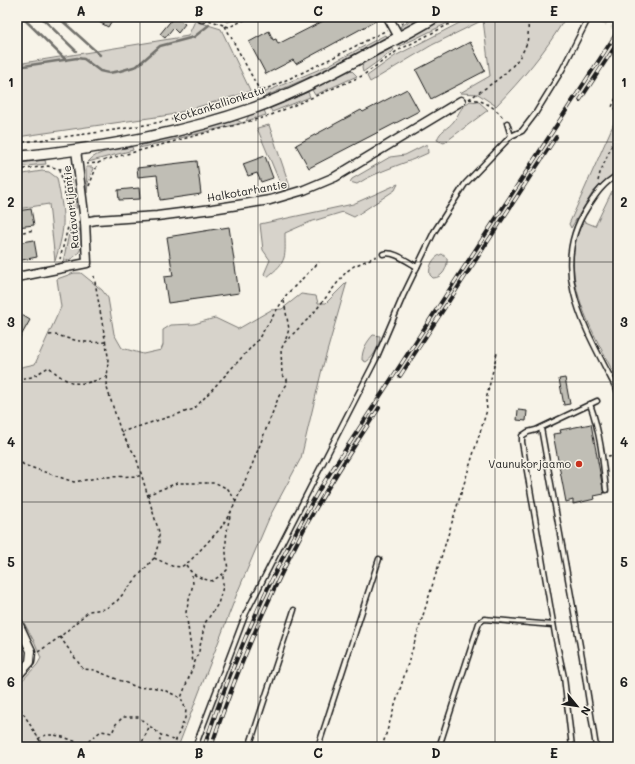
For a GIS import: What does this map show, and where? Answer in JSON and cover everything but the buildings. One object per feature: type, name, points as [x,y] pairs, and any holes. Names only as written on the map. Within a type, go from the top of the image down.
[{"type":"street","points":[[388,17],[399,37]]},
{"type":"street","name":"Kotkankallionkatu","points":[[17,157],[76,150],[175,131],[255,107],[325,76],[435,17]]},
{"type":"street","name":"Halkotarhantie","points":[[85,222],[157,216],[212,209],[270,200],[304,190],[335,177],[465,100]]},
{"type":"street","name":"Ratavartijantie","points":[[17,277],[87,263],[85,222],[76,150]]},
{"type":"street","points":[[17,621],[29,643],[31,651],[30,662],[17,676]]},
{"type":"lane","points":[[195,747],[246,613],[372,366],[434,232],[465,184],[511,136],[522,131],[536,114],[562,70],[589,17]]},
{"type":"lane","points":[[507,123],[511,136]]},
{"type":"lane","points":[[618,175],[606,182],[580,218],[572,238],[571,276],[574,294],[586,328],[618,392]]},
{"type":"lane","points":[[383,254],[387,252],[394,254],[417,267]]},
{"type":"lane","points":[[572,747],[564,677],[553,625],[522,436],[597,401]]},
{"type":"lane","points":[[590,404],[596,423],[603,457],[606,490]]},
{"type":"lane","points":[[541,428],[582,657],[596,747]]},
{"type":"lane","points":[[318,747],[379,559]]},
{"type":"lane","points":[[249,747],[294,610]]},
{"type":"lane","points":[[438,747],[479,623],[484,619],[553,625]]},
{"type":"lane","points":[[569,747],[571,736]]},
{"type":"path","points":[[202,17],[231,27],[252,17]]},
{"type":"path","points":[[399,25],[413,17]]},
{"type":"path","points":[[465,100],[495,82],[522,53],[527,40],[528,17]]},
{"type":"path","points":[[225,26],[261,93]]},
{"type":"path","points":[[17,143],[160,123],[189,116],[261,93],[389,29]]},
{"type":"path","points":[[618,93],[612,107],[618,110]]},
{"type":"path","points":[[465,100],[478,100],[493,106],[507,123]]},
{"type":"path","points":[[597,193],[600,173],[618,131]]},
{"type":"path","points":[[89,188],[98,163]]},
{"type":"path","points":[[17,170],[48,166],[60,169],[68,168]]},
{"type":"path","points":[[60,169],[69,212],[68,226],[60,262]]},
{"type":"path","points":[[17,233],[34,230]]},
{"type":"path","points":[[284,344],[312,315],[335,284],[354,266],[383,254]]},
{"type":"path","points":[[122,432],[194,409],[257,342],[287,294],[319,262]]},
{"type":"path","points":[[31,658],[60,637],[89,611],[105,609],[117,601],[154,558],[159,542],[159,532],[140,476],[136,457],[122,432],[107,388],[108,356],[94,276]]},
{"type":"path","points":[[192,575],[212,581],[228,569],[225,552],[226,530],[232,510],[258,452],[279,396],[287,384],[287,379],[282,375],[281,365],[281,350],[289,329],[284,301]]},
{"type":"path","points":[[49,335],[58,334],[69,339],[94,343],[105,342]]},
{"type":"path","points":[[382,747],[487,410],[486,400],[497,353]]},
{"type":"path","points":[[17,379],[32,377],[49,367],[56,374],[78,384],[90,384],[107,376]]},
{"type":"path","points":[[603,457],[618,454]]},
{"type":"path","points":[[17,459],[24,465],[74,482],[103,477],[140,476]]},
{"type":"path","points":[[147,495],[177,483],[216,483],[228,489],[236,501]]},
{"type":"path","points":[[154,558],[172,566],[181,567],[211,540],[232,510]]},
{"type":"path","points":[[185,564],[192,575],[193,584],[186,612],[193,666]]},
{"type":"path","points":[[181,698],[199,651],[205,623],[218,604],[223,574]]},
{"type":"path","points":[[60,637],[83,669],[94,670],[139,688],[152,687],[164,690],[181,698],[186,710],[185,718],[172,747]]},
{"type":"path","points":[[17,703],[40,741],[36,747]]},
{"type":"path","points":[[84,745],[101,731],[112,733],[116,724],[123,717],[138,717],[150,725],[161,736],[175,742]]},
{"type":"path","points":[[140,747],[150,725]]},
{"type":"path","points":[[38,739],[45,734],[51,734],[88,747]]},
{"type":"path","points":[[158,747],[161,736]]},
{"type":"shaded area","points":[[215,17],[242,17],[228,22]]},
{"type":"shaded area","points":[[418,17],[427,17],[404,29],[399,27]]},
{"type":"shaded area","points":[[448,17],[460,17],[398,47],[397,45]]},
{"type":"shaded area","points":[[471,17],[558,17],[564,20],[533,65],[496,106],[478,94],[460,93],[490,76],[483,20],[432,45],[370,82],[367,76],[395,56]]},
{"type":"shaded area","points":[[195,21],[221,29],[250,90],[249,92],[170,115],[17,137],[17,64],[188,36]]},
{"type":"shaded area","points":[[385,35],[387,39],[328,69],[264,97],[263,93],[327,66]]},
{"type":"shaded area","points":[[392,47],[394,50],[363,72],[363,63]]},
{"type":"shaded area","points":[[351,70],[357,76],[315,95],[312,90]]},
{"type":"shaded area","points":[[308,92],[310,97],[272,112],[270,108]]},
{"type":"shaded area","points":[[470,101],[479,102],[488,110],[444,143],[437,140],[440,134],[452,124],[462,109]]},
{"type":"shaded area","points":[[264,110],[266,115],[246,121],[249,115]]},
{"type":"shaded area","points":[[618,114],[618,170],[593,192],[571,228],[569,224]]},
{"type":"shaded area","points":[[237,120],[242,123],[139,148],[142,145]]},
{"type":"shaded area","points":[[269,125],[290,187],[283,190],[257,128]]},
{"type":"shaded area","points":[[427,144],[428,153],[374,175],[357,184],[350,182],[352,179],[390,157],[405,155]]},
{"type":"shaded area","points":[[132,147],[133,150],[88,162],[92,158],[102,153]]},
{"type":"shaded area","points":[[45,160],[46,164],[17,167],[17,163]]},
{"type":"shaded area","points":[[86,167],[93,168],[88,183],[87,193]]},
{"type":"shaded area","points":[[69,170],[77,208],[72,208],[64,172]]},
{"type":"shaded area","points":[[42,171],[49,172],[57,178],[63,211],[63,228],[55,261],[49,204],[17,209],[17,175]]},
{"type":"shaded area","points":[[398,184],[395,190],[354,217],[343,212],[310,222],[285,233],[285,253],[282,262],[274,272],[267,277],[264,274],[270,260],[263,250],[260,224],[353,204]]},
{"type":"shaded area","points":[[612,191],[618,195],[618,382],[589,324],[581,303],[575,283],[573,262],[575,242],[583,221],[595,226]]},
{"type":"shaded area","points":[[78,227],[82,239],[81,249],[74,257],[63,262],[70,229]]},
{"type":"shaded area","points":[[442,254],[447,258],[446,268],[440,276],[433,278],[430,275],[431,266],[436,257]]},
{"type":"shaded area","points":[[74,273],[81,273],[102,290],[108,298],[114,334],[122,348],[143,354],[161,350],[163,345],[163,330],[171,325],[194,324],[215,318],[238,329],[271,310],[282,309],[301,294],[316,296],[318,303],[326,303],[347,282],[322,369],[301,458],[270,516],[238,591],[178,747],[17,747],[17,686],[37,665],[41,658],[35,643],[17,610],[17,368],[35,364],[61,307],[57,279]]},
{"type":"shaded area","points":[[373,335],[380,336],[379,343],[374,354],[366,362],[362,360],[363,353],[366,344]]},
{"type":"shaded area","points":[[17,635],[21,655],[17,668]]},
{"type":"waterway","points":[[22,17],[66,60]]},
{"type":"waterway","points":[[41,17],[76,51]]},
{"type":"waterway","points":[[58,17],[100,55]]},
{"type":"waterway","points":[[17,67],[77,58],[84,59],[100,71],[109,73],[120,71],[137,66],[160,46],[194,37],[209,25]]},
{"type":"tunnel","points":[[599,17],[618,26]]},
{"type":"railway","points":[[204,747],[228,680],[255,616],[285,552],[319,490],[618,31]]},
{"type":"railway","points":[[580,100],[618,42]]},
{"type":"railway","points":[[400,376],[556,137]]},
{"type":"railway","points":[[211,747],[253,636],[290,555],[340,468],[379,408]]},
{"type":"place","name":"Vaunukorjaamo","points":[[579,464]]}]
